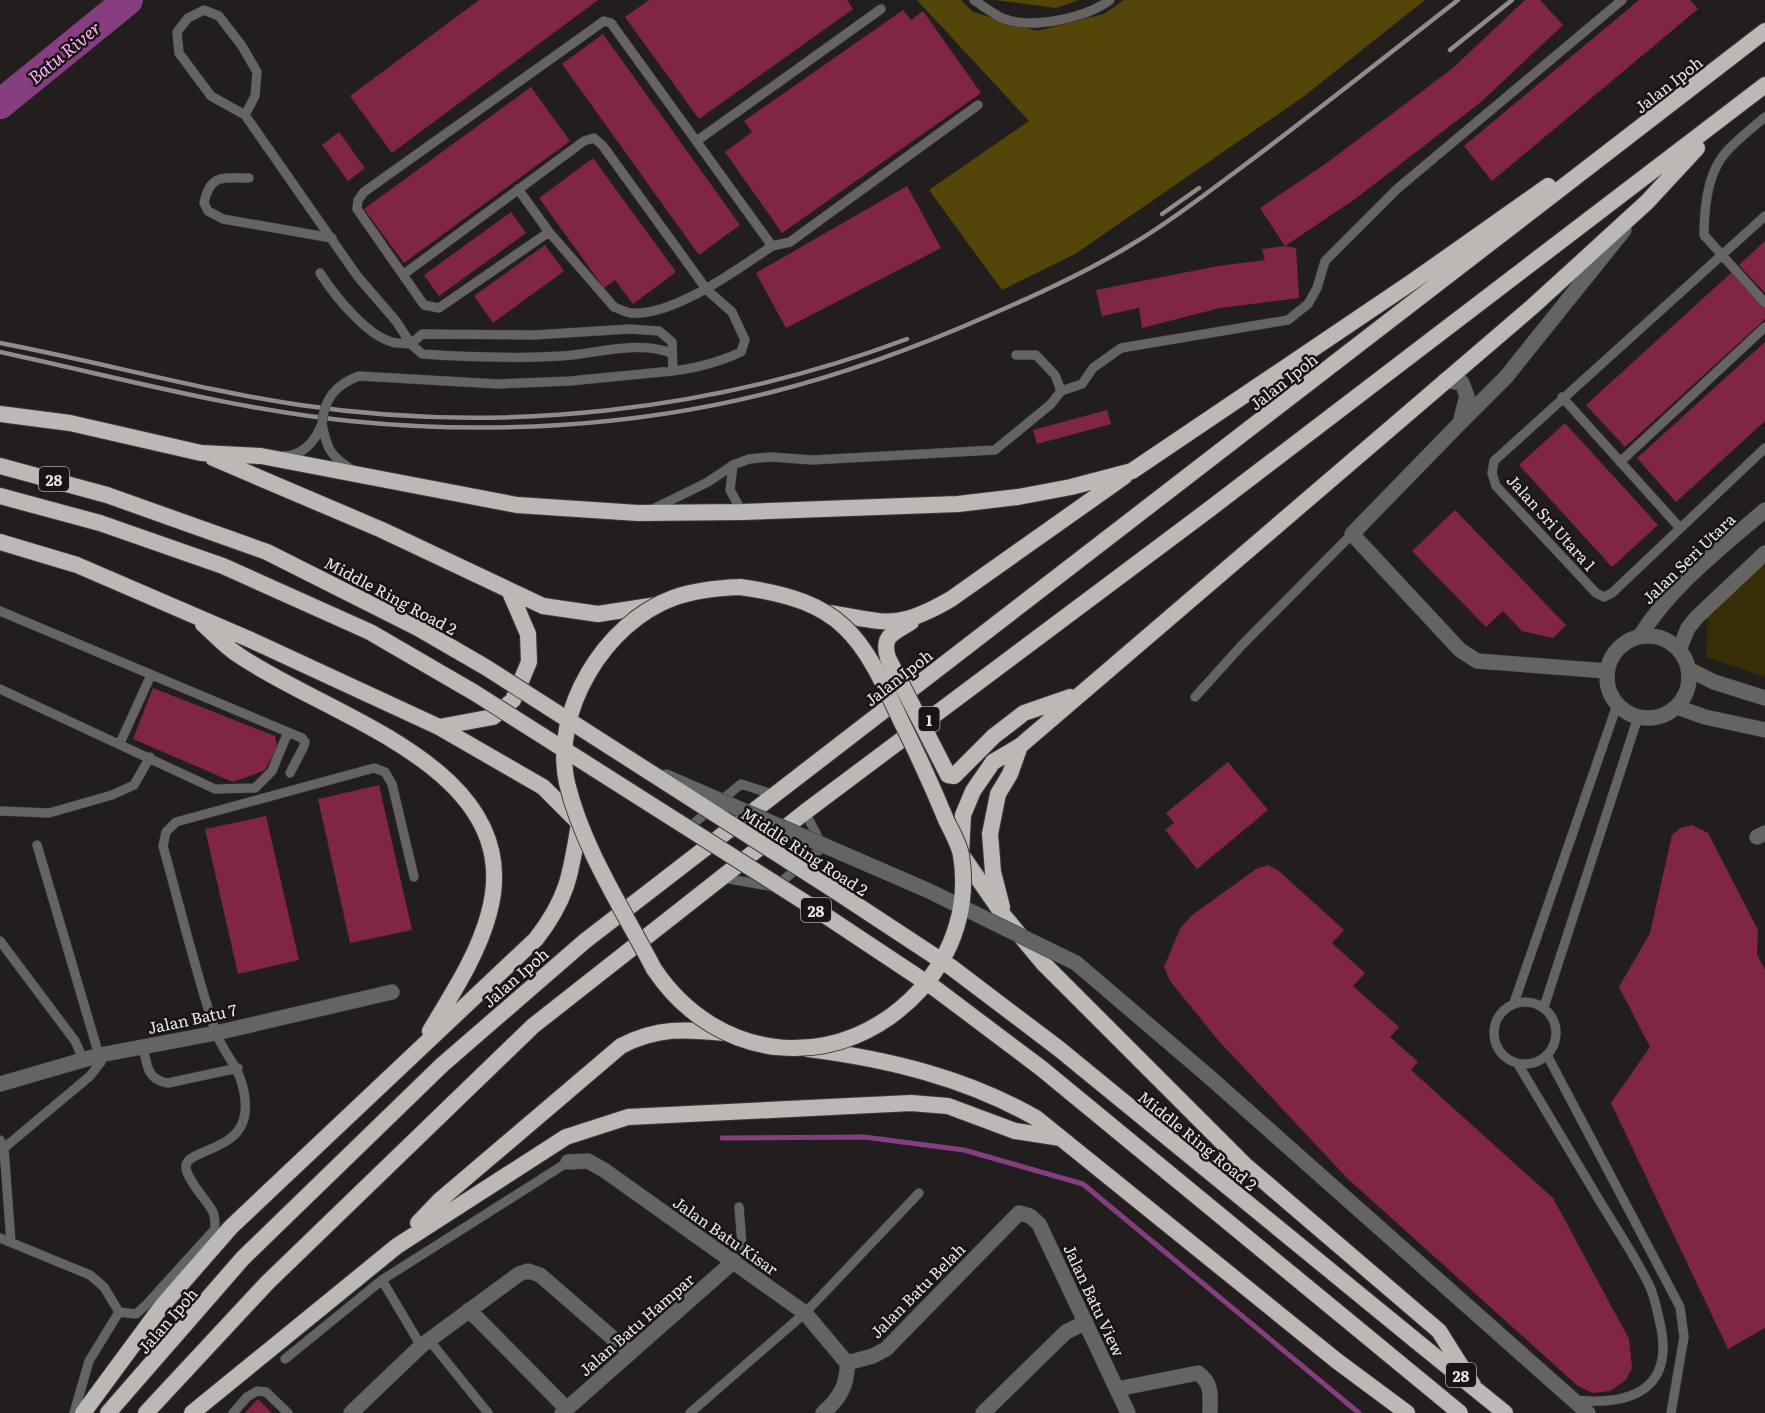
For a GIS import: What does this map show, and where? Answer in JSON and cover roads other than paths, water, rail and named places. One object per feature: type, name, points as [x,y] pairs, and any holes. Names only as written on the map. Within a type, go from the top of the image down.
[{"type":"highway","name":"Jalan Ipoh","points":[[108,1413],[243,1258],[442,1065],[585,941],[1765,31]]},
{"type":"highway","points":[[1080,694],[1024,714],[994,736],[954,777],[945,769],[888,658],[885,645],[887,639],[922,615],[951,599],[1056,527],[1132,471],[1412,282],[1699,82]]},
{"type":"highway","name":"1","points":[[146,1413],[267,1283],[533,1026],[805,812],[1211,508],[1765,85]]},
{"type":"highway","points":[[799,1048],[837,1043],[866,1033],[892,1016],[929,980],[943,960],[956,933],[960,913],[963,814],[973,791],[993,762],[1020,746],[1532,307],[1647,202],[1728,114]]},
{"type":"highway","points":[[0,414],[70,423],[201,453],[328,505],[543,606],[570,612],[598,614],[657,605],[688,593],[740,586],[803,601],[829,613],[884,623],[922,615]]},
{"type":"highway","points":[[201,453],[261,456],[366,478],[517,505],[638,513],[742,512],[958,504],[1029,495],[1132,471]]},
{"type":"highway","name":"Middle Ring Road 2","points":[[0,466],[108,495],[267,552],[340,587],[487,668],[951,967],[1058,1048],[1505,1413]]},
{"type":"highway","name":"28","points":[[0,496],[100,523],[223,567],[370,632],[485,699],[817,910],[936,989],[1041,1068],[1460,1413]]},
{"type":"highway","points":[[0,542],[77,565],[194,615],[440,727],[543,787],[579,823]]},
{"type":"highway","points":[[440,727],[494,717],[513,700],[529,662],[528,634],[509,590]]},
{"type":"highway","points":[[657,605],[636,620],[603,651],[577,699],[564,737],[567,780],[579,823],[649,959],[667,988],[693,1012],[725,1033]]},
{"type":"highway","points":[[829,613],[867,650],[961,854],[1004,916],[1043,963],[1245,1165],[1439,1331],[1473,1385]]},
{"type":"highway","points":[[194,615],[237,654],[433,766],[455,786],[478,818],[493,867],[494,894],[490,911],[479,944],[419,1049]]},
{"type":"highway","points":[[1004,916],[993,872],[990,834],[998,794],[1010,774],[1020,746]]},
{"type":"highway","points":[[83,1413],[162,1306],[231,1227],[536,939],[556,914],[571,872],[579,823]]},
{"type":"highway","points":[[397,1246],[440,1200],[621,1046],[645,1035],[671,1029],[725,1033],[762,1045],[870,1057],[979,1089],[1036,1118],[1301,1333],[1407,1413]]},
{"type":"highway","points":[[192,1413],[397,1246],[566,1137],[628,1117],[911,1103],[948,1106],[1015,1131],[1060,1138]]},
{"type":"street","points":[[1607,671],[1477,661],[1460,650],[1352,534],[1506,377],[1647,202]]},
{"type":"street","points":[[1445,380],[1462,383],[1467,396],[1460,423]]},
{"type":"street","name":"Jalan Seri Utara","points":[[1640,636],[1651,620],[1686,581],[1765,510]]},
{"type":"street","points":[[1679,650],[1688,628],[1697,616],[1765,553]]},
{"type":"street","points":[[1640,636],[1655,636],[1668,641],[1679,650],[1688,669],[1689,682],[1685,696],[1665,715],[1652,718],[1638,717],[1617,705],[1609,689],[1607,671],[1618,648],[1628,640],[1640,636]]},
{"type":"street","points":[[1688,669],[1714,682],[1765,698]]},
{"type":"street","points":[[1677,706],[1705,717],[1765,730]]},
{"type":"street","points":[[639,765],[927,890],[1076,963],[1363,1212],[1588,1413]]},
{"type":"street","name":"Jalan Batu 7","points":[[0,1084],[100,1055],[216,1033],[392,992]]},
{"type":"street","name":"Jalan Batu Kisar","points":[[568,1162],[588,1161],[604,1170],[805,1313],[847,1363]]},
{"type":"street","name":"Jalan Batu View","points":[[1019,1213],[1030,1216],[1039,1224],[1128,1413]]},
{"type":"street","name":"Jalan Batu Belah","points":[[847,1363],[873,1356],[885,1349],[1019,1213]]},
{"type":"street","name":"Jalan Batu Hampar","points":[[566,1412],[733,1262]]},
{"type":"street","points":[[351,1413],[425,1342],[519,1274],[528,1271],[540,1275],[630,1353]]},
{"type":"street","points":[[469,1310],[566,1412]]},
{"type":"street","points":[[982,1413],[1065,1332],[1086,1322]]},
{"type":"street","points":[[828,1411],[846,1383],[847,1363]]},
{"type":"street","points":[[1117,1389],[1198,1373],[1206,1379],[1211,1388],[1210,1413]]},
{"type":"lane","points":[[974,0],[1002,18],[1026,22],[1084,14],[1110,0]]},
{"type":"lane","points":[[638,513],[684,495],[734,465],[749,459],[771,457],[813,460],[995,450],[1051,404],[1061,391],[1082,384],[1093,368],[1121,348],[1288,320],[1300,313],[1317,288],[1325,261],[1397,189],[1622,0]]},
{"type":"lane","points":[[698,140],[881,9]]},
{"type":"lane","points":[[245,115],[255,96],[257,72],[242,46],[219,16],[204,10],[188,18],[177,32],[179,53],[211,96],[245,115],[358,277],[396,321],[411,344],[422,354],[471,357],[561,356],[656,347],[671,353]]},
{"type":"lane","points":[[549,232],[439,308],[424,305],[357,209],[358,200],[364,192],[604,21],[611,23],[698,140],[772,246]]},
{"type":"lane","points":[[518,189],[549,232],[615,307],[629,314],[646,313],[707,290],[772,246],[790,242],[978,105]]},
{"type":"lane","points":[[1765,117],[1725,153],[1713,177],[1704,208],[1704,235],[1765,303]]},
{"type":"lane","points":[[366,478],[338,461],[328,450],[322,424],[323,407],[329,397],[346,381],[359,376],[498,384],[570,381],[673,371],[730,357],[745,346],[745,340],[732,312],[707,290],[603,146],[594,138],[584,141],[404,274]]},
{"type":"lane","points":[[249,178],[214,181],[207,187],[204,203],[208,211],[223,219],[332,238]]},
{"type":"lane","name":"Jalan Sri Utara 1","points":[[1765,216],[1562,397],[1494,461],[1492,473],[1496,486],[1596,593],[1604,597],[1612,593],[1765,448]]},
{"type":"lane","points":[[320,273],[340,303],[379,336],[392,342],[411,344],[422,334],[534,335],[630,329],[659,331],[667,335],[672,342],[673,371]]},
{"type":"lane","points":[[1620,462],[1765,327]]},
{"type":"lane","points":[[1016,355],[1036,355],[1055,375],[1061,391]]},
{"type":"lane","points":[[1562,397],[1680,528]]},
{"type":"lane","points":[[261,456],[289,456],[303,450],[311,444],[322,424]]},
{"type":"lane","points":[[734,465],[730,490],[742,512]]},
{"type":"lane","points":[[1195,697],[1242,645],[1352,534]]},
{"type":"lane","points":[[0,611],[288,732],[305,742],[290,772]]},
{"type":"lane","points":[[120,743],[151,675]]},
{"type":"lane","points":[[0,690],[120,743],[215,789],[255,788],[272,771],[288,732]]},
{"type":"lane","points":[[1514,1003],[1617,705]]},
{"type":"lane","points":[[1544,1007],[1638,717]]},
{"type":"lane","points":[[0,811],[49,813],[112,795],[134,785],[150,757]]},
{"type":"lane","points":[[118,1312],[136,1314],[215,1229],[214,1214],[188,1174],[186,1166],[190,1158],[230,1141],[241,1124],[246,1102],[238,1068],[216,1033],[163,846],[166,832],[176,822],[374,768],[386,772],[392,784],[414,877]]},
{"type":"lane","points":[[698,853],[693,824],[741,784],[775,795]]},
{"type":"lane","points":[[724,878],[775,887],[823,847],[805,812]]},
{"type":"lane","points":[[11,1242],[1,1148],[90,1076],[101,1062],[37,845]]},
{"type":"lane","points":[[0,941],[75,1041],[84,1060]]},
{"type":"lane","points":[[1518,1064],[1538,1061],[1547,1055],[1556,1036],[1551,1015],[1544,1007],[1534,1002],[1514,1003],[1498,1015],[1493,1035],[1501,1054],[1518,1064],[1650,1288],[1665,1346],[1660,1366],[1651,1384],[1639,1393],[1624,1399],[1594,1402],[1572,1400]]},
{"type":"lane","points":[[143,1047],[149,1072],[153,1079],[160,1082],[168,1083],[238,1068]]},
{"type":"lane","points":[[1547,1055],[1680,1308],[1684,1337],[1671,1413]]},
{"type":"lane","points":[[285,1359],[382,1280],[568,1162]]},
{"type":"lane","points":[[690,1413],[805,1313],[919,1193]]},
{"type":"lane","points":[[733,1262],[742,1244],[738,1207]]},
{"type":"lane","points":[[0,1238],[90,1275],[104,1287],[118,1312]]},
{"type":"lane","points":[[382,1280],[425,1342],[488,1413]]},
{"type":"lane","points":[[74,1413],[89,1361],[118,1312]]},
{"type":"lane","points":[[233,1413],[247,1396],[257,1391],[266,1392],[288,1413]]},
{"type":"waterway","name":"Batu River","points":[[0,104],[128,0]]},
{"type":"waterway","points":[[722,1138],[864,1137],[964,1150],[1083,1184],[1359,1413]]},
{"type":"railway","points":[[0,352],[262,409],[306,416],[402,425],[455,427],[560,425],[665,414],[768,393],[854,368],[937,337],[1047,290],[1117,253],[1200,199],[1458,0]]},
{"type":"railway","points":[[1450,50],[1512,0]]},
{"type":"railway","points":[[1162,214],[1199,188]]},
{"type":"railway","points":[[0,343],[262,399],[377,414],[454,417],[531,416],[608,410],[684,399],[760,384],[834,364],[907,339]]}]
